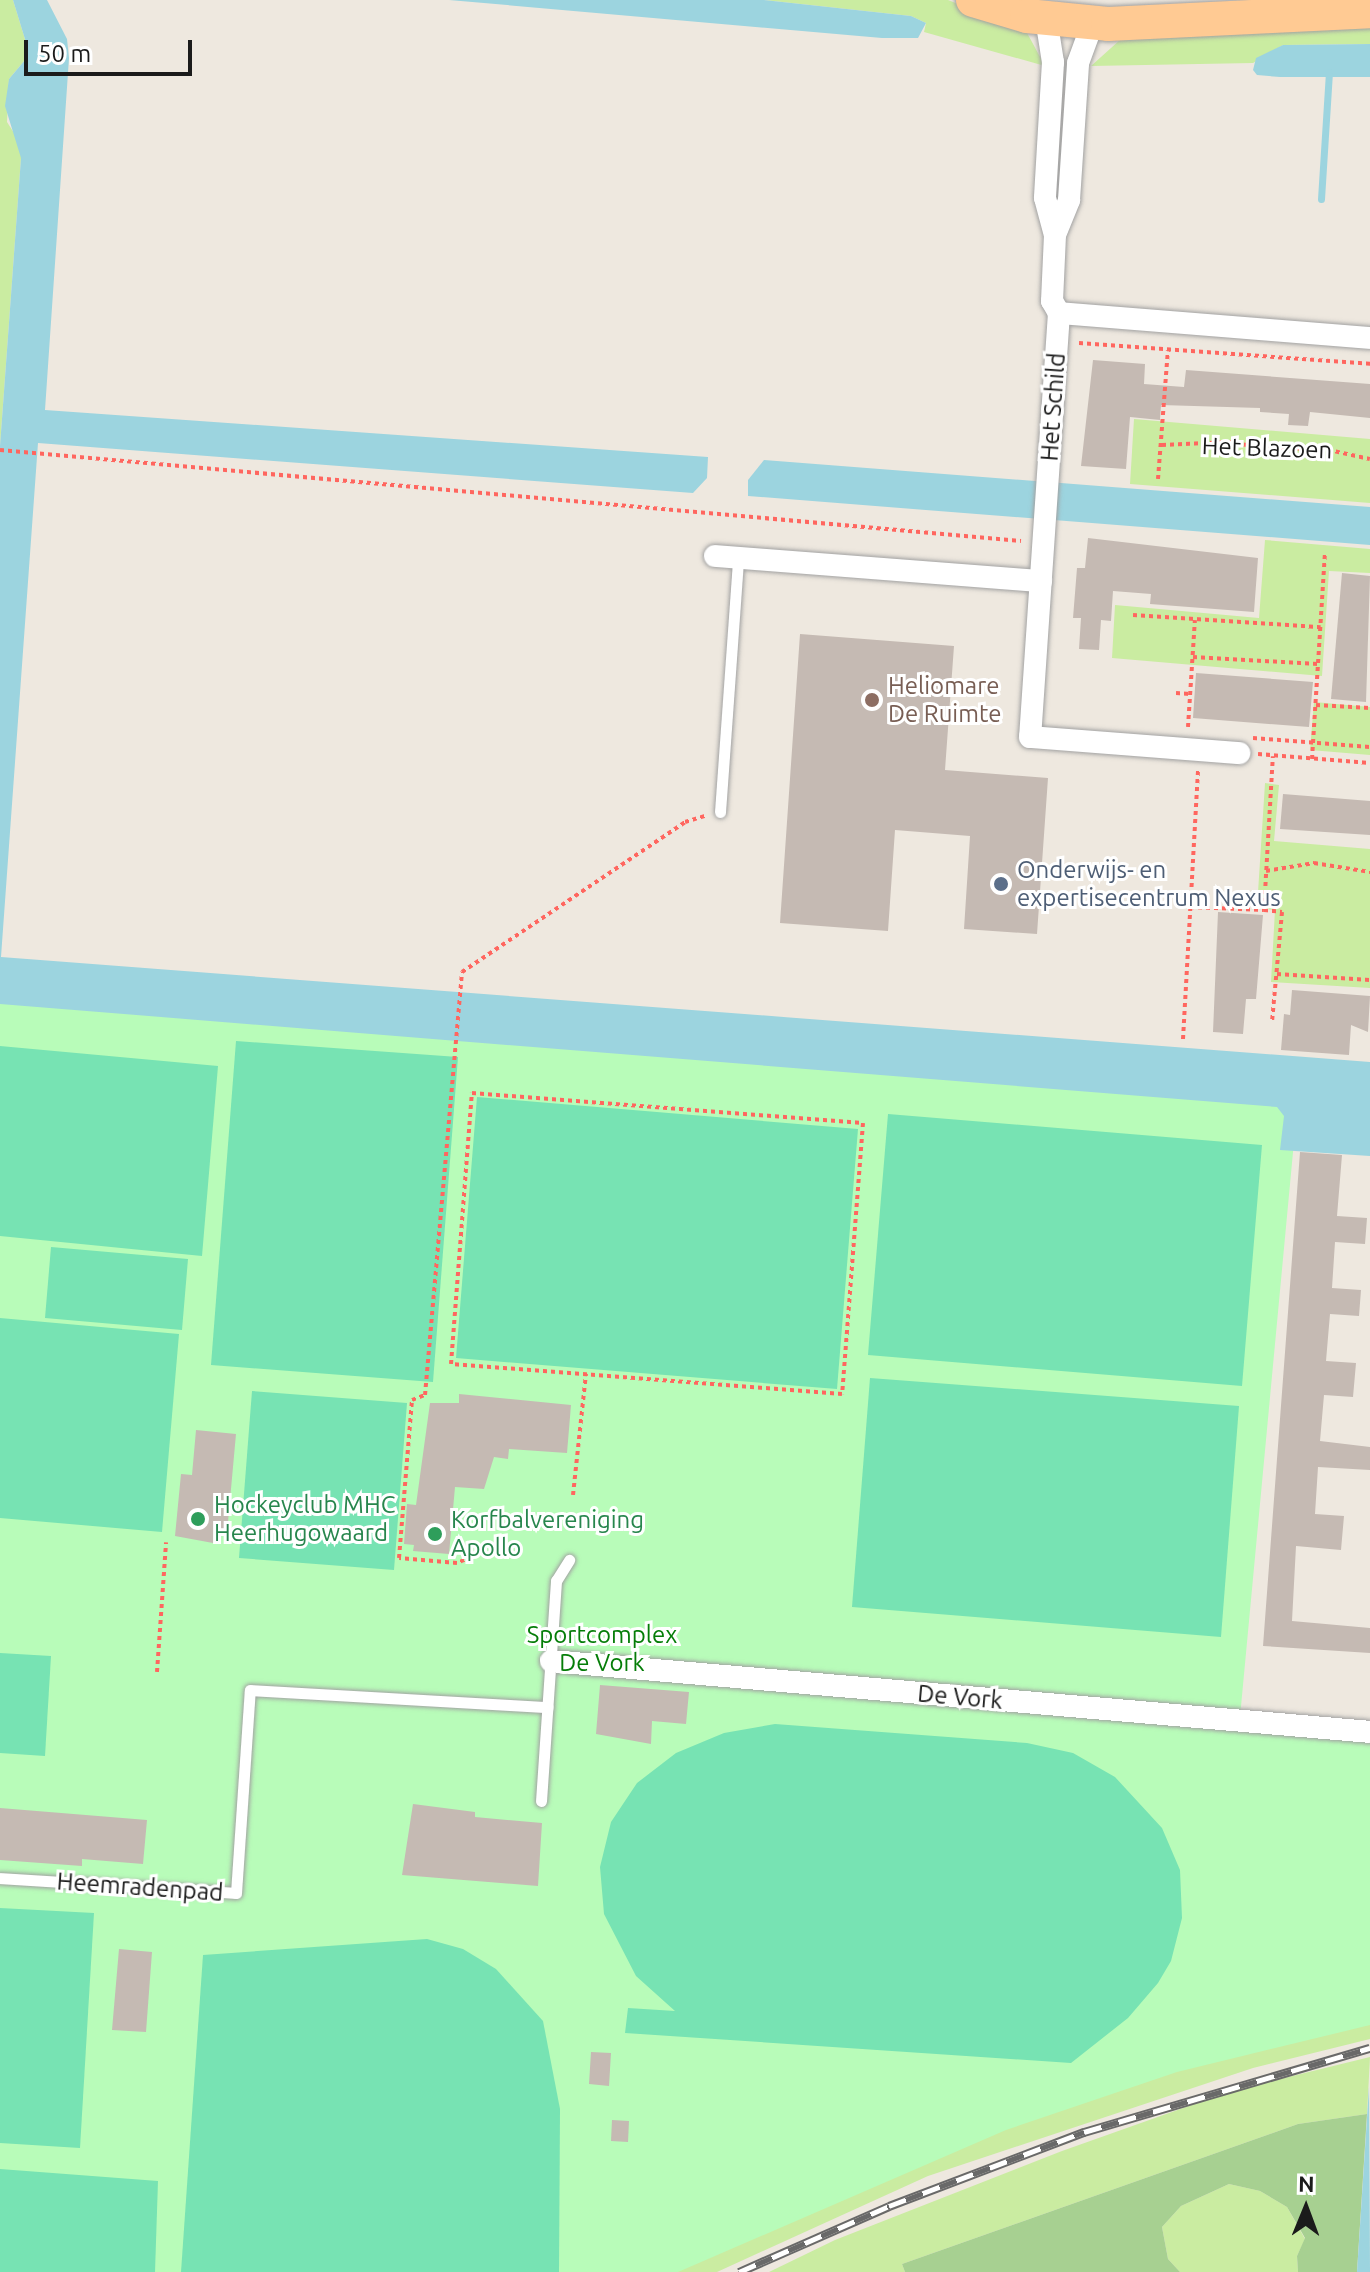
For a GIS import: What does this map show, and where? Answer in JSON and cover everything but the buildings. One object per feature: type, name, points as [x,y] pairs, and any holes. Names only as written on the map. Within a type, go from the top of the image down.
[{"type":"main road","points":[[973,0],[1100,23],[1370,11]]},
{"type":"main road","points":[[1100,23],[1145,0]]},
{"type":"street","name":"Het Schild","points":[[1028,11],[1053,62],[1045,198],[1055,235],[1052,301],[1059,313],[1030,737],[1239,753]]},
{"type":"street","name":"Het Schild","points":[[1055,235],[1069,200],[1078,63],[1100,23]]},
{"type":"street","points":[[1059,313],[1370,338]]},
{"type":"street","points":[[715,556],[1041,581]]},
{"type":"street","name":"De Vork","points":[[551,1661],[1370,1732]]},
{"type":"lane","points":[[720,812],[738,558]]},
{"type":"lane","points":[[541,1801],[556,1581],[569,1560]]},
{"type":"lane","name":"Heemradenpad","points":[[0,1878],[236,1893],[250,1690],[548,1707]]},
{"type":"path","points":[[1158,479],[1170,322]]},
{"type":"path","points":[[1073,358],[1074,342],[1370,364]]},
{"type":"path","name":"Het Blazoen","points":[[1162,445],[1228,442],[1272,449],[1320,448],[1370,459]]},
{"type":"path","points":[[0,450],[45,458],[1044,537]]},
{"type":"path","points":[[1312,759],[1325,554]]},
{"type":"path","points":[[1133,615],[1321,627]]},
{"type":"path","points":[[1183,1039],[1190,907],[1193,750],[1190,694],[1195,619]]},
{"type":"path","points":[[1193,657],[1318,664]]},
{"type":"path","points":[[1176,693],[1190,694]]},
{"type":"path","points":[[1316,705],[1370,708]]},
{"type":"path","points":[[1239,753],[1370,763]]},
{"type":"path","points":[[1264,910],[1273,756]]},
{"type":"path","points":[[479,1554],[457,1563],[399,1558],[412,1400],[425,1395],[462,972],[685,822],[720,812]]},
{"type":"path","points":[[1266,871],[1314,863],[1370,872]]},
{"type":"path","points":[[1230,894],[1230,909]]},
{"type":"path","points":[[1190,907],[1282,912],[1272,1021]]},
{"type":"path","points":[[1277,974],[1370,980]]},
{"type":"path","points":[[472,1093],[863,1123],[842,1394],[586,1374],[451,1364],[472,1093]]},
{"type":"path","points":[[573,1495],[586,1374]]},
{"type":"path","points":[[157,1672],[166,1542]]},
{"type":"green space","points":[[0,0],[13,0],[28,49],[25,60],[9,79],[7,122],[21,144],[21,158],[0,446]]},
{"type":"green space","points":[[764,0],[948,0],[1026,31],[1045,66],[924,32],[926,23],[911,16]]},
{"type":"green space","points":[[1370,22],[1370,44],[1283,45],[1253,63],[1091,66],[1121,39]]},
{"type":"green space","points":[[1134,419],[1370,439],[1370,503],[1130,484]]},
{"type":"green space","points":[[1265,540],[1370,549],[1370,573],[1329,571],[1322,676],[1112,658],[1115,605],[1259,618]]},
{"type":"green space","points":[[1314,702],[1370,707],[1370,755],[1310,750]]},
{"type":"green space","points":[[1265,783],[1279,785],[1274,841],[1370,849],[1370,988],[1271,982],[1275,910],[1257,908]]},
{"type":"green space","name":"Sportcomplex De Vork","points":[[0,999],[1298,1099],[1240,1717],[1370,1728],[1370,2025],[1177,2072],[1006,2130],[678,2272],[0,2272]]},
{"type":"green space","points":[[236,1041],[458,1057],[433,1382],[211,1365]]},
{"type":"green space","points":[[0,1046],[218,1066],[202,1256],[0,1236]]},
{"type":"green space","points":[[477,1097],[858,1129],[837,1389],[456,1358]]},
{"type":"green space","points":[[888,1114],[1262,1145],[1242,1386],[868,1355]]},
{"type":"green space","points":[[51,1247],[188,1259],[182,1330],[45,1318]]},
{"type":"green space","points":[[0,1318],[179,1334],[162,1532],[0,1518]]},
{"type":"green space","points":[[870,1378],[1239,1406],[1221,1637],[852,1607]]},
{"type":"green space","points":[[252,1391],[407,1403],[394,1570],[239,1558]]},
{"type":"green space","points":[[0,1653],[51,1656],[45,1756],[0,1753]]},
{"type":"green space","points":[[775,1724],[1027,1743],[1073,1753],[1115,1777],[1162,1828],[1180,1870],[1182,1918],[1171,1961],[1158,1983],[1128,2018],[1071,2063],[625,2033],[628,2008],[675,2011],[636,1976],[604,1914],[600,1867],[611,1822],[637,1783],[676,1753],[724,1733]]},
{"type":"green space","points":[[0,1908],[94,1913],[80,2148],[0,2143]]},
{"type":"green space","points":[[427,1939],[463,1949],[496,1969],[543,2021],[560,2109],[559,2272],[181,2272],[203,1955]]},
{"type":"green space","points":[[1370,2016],[1370,2039],[1253,2068],[928,2176],[717,2272],[613,2272],[863,2158]]},
{"type":"green space","points":[[1370,2057],[1367,2114],[1298,2124],[902,2264],[905,2272],[769,2272],[835,2240],[1062,2151],[1231,2091]]},
{"type":"green space","points":[[1367,2114],[1357,2272],[1298,2272],[1297,2256],[1305,2238],[1287,2207],[1260,2191],[1229,2184],[1181,2206],[1162,2227],[1168,2259],[1180,2272],[905,2272],[902,2264],[1298,2124]]},
{"type":"green space","points":[[0,2169],[158,2181],[155,2272],[0,2272]]},
{"type":"green space","points":[[1229,2184],[1260,2191],[1287,2207],[1305,2239],[1297,2256],[1298,2272],[1180,2272],[1168,2259],[1162,2227],[1181,2206]]},
{"type":"water","points":[[13,0],[47,0],[67,39],[69,58],[45,410],[708,457],[707,478],[693,493],[38,443],[1,957],[1370,1062],[1370,1156],[1280,1150],[1284,1116],[1277,1107],[0,1004],[0,446],[21,158],[5,106],[9,79],[25,60],[28,49]]},
{"type":"water","points":[[449,0],[764,0],[911,16],[926,23],[918,38],[882,38]]},
{"type":"water","points":[[1370,44],[1370,77],[1280,77],[1257,75],[1253,70],[1256,58],[1283,45]]},
{"type":"water","points":[[764,460],[1370,507],[1370,545],[748,496],[748,480]]},
{"type":"water","points":[[1369,2080],[1370,2272],[1357,2272],[1369,2087]]},
{"type":"waterway","points":[[1321,199],[1329,72]]},
{"type":"railway","points":[[739,2272],[889,2206],[1084,2132],[1370,2048]]},
{"type":"place","name":"Heliomare De Ruimte","points":[[872,700]]},
{"type":"place","name":"Onderwijs- en expertisecentrum Nexus","points":[[1001,884]]},
{"type":"place","name":"Hockeyclub MHC Heerhugowaard","points":[[198,1519]]},
{"type":"place","name":"Korfbalvereniging Apollo","points":[[435,1534]]}]
